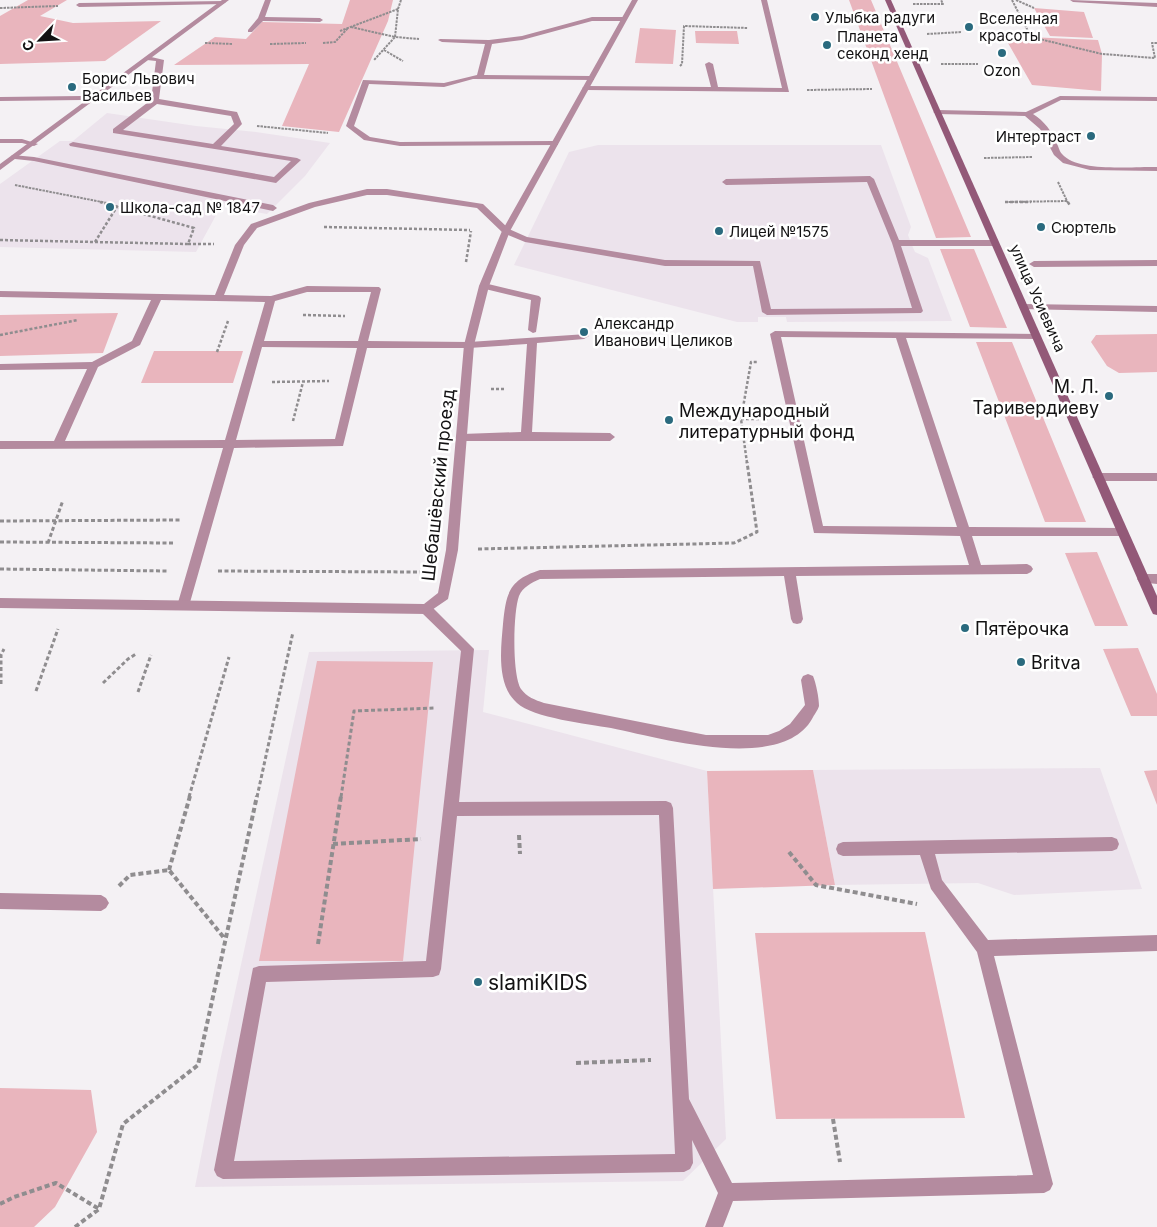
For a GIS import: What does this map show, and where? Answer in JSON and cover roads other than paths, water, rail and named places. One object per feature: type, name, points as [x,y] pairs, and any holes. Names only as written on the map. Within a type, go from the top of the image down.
[{"type":"street","points":[[250,31],[261,19],[268,0]]},
{"type":"street","name":"Шебашёвский проезд","points":[[426,609],[444,595],[452,550],[469,345],[484,286],[506,230],[635,0]]},
{"type":"street","points":[[555,143],[400,144],[378,142],[358,136],[350,126],[366,82],[444,84],[480,77],[656,88],[786,90],[764,0]]},
{"type":"street","name":"улица Усиевича","points":[[888,0],[1157,610]]},
{"type":"street","points":[[1075,0],[1157,5]]},
{"type":"street","points":[[78,5],[225,1]]},
{"type":"street","points":[[0,168],[225,1]]},
{"type":"street","points":[[261,19],[320,20]]},
{"type":"street","points":[[442,40],[489,42],[522,38],[592,19],[624,19]]},
{"type":"street","points":[[480,77],[489,42]]},
{"type":"street","points":[[73,144],[276,180],[297,160],[116,131],[155,101],[160,60],[150,58]]},
{"type":"street","points":[[709,64],[715,89]]},
{"type":"street","points":[[0,98],[82,98],[94,100]]},
{"type":"street","points":[[938,112],[1027,114],[1060,98],[1157,100]]},
{"type":"street","points":[[155,101],[234,114],[238,124],[215,147]]},
{"type":"street","points":[[1027,114],[1039,121],[1047,130],[1059,156],[1069,163],[1101,168],[1157,169]]},
{"type":"street","points":[[0,141],[22,141],[34,144]]},
{"type":"street","points":[[15,157],[34,159],[273,208]]},
{"type":"street","points":[[218,299],[240,245],[254,226],[312,205],[367,192],[387,192],[480,206],[506,230],[525,239],[665,263],[757,263],[768,312],[918,310],[896,243],[870,179],[726,182]]},
{"type":"street","points":[[896,243],[995,243]]},
{"type":"street","points":[[1034,264],[1157,263]]},
{"type":"street","points":[[484,286],[536,298],[526,436]]},
{"type":"street","points":[[0,294],[271,299],[307,289],[376,290],[339,444],[0,445]]},
{"type":"street","points":[[0,367],[94,365],[136,343],[157,298]]},
{"type":"street","points":[[183,606],[271,299]]},
{"type":"street","points":[[1024,307],[1157,309]]},
{"type":"street","points":[[1037,336],[775,334],[818,530],[1122,533]]},
{"type":"street","points":[[900,334],[976,570]]},
{"type":"street","points":[[258,344],[469,345],[532,335],[584,336]]},
{"type":"street","points":[[58,444],[94,365]]},
{"type":"street","points":[[462,438],[526,436],[610,437]]},
{"type":"street","points":[[1098,478],[1157,477]]},
{"type":"street","points":[[808,680],[812,706],[805,718],[783,736],[768,741],[706,741],[544,709],[529,704],[520,698],[513,689],[508,675],[512,599],[516,588],[523,581],[532,576],[546,573],[1027,569]]},
{"type":"street","points":[[789,571],[797,619]]},
{"type":"street","points":[[1143,579],[1157,579]]},
{"type":"street","points":[[0,603],[426,609],[468,650],[450,809],[433,969],[259,974],[223,1170],[684,1163],[666,808],[450,809]]},
{"type":"street","points":[[843,850],[1112,844]]},
{"type":"street","points":[[727,1192],[1044,1184],[984,948],[936,884],[926,848]]},
{"type":"street","points":[[0,901],[101,903]]},
{"type":"street","points":[[984,948],[1157,943]]},
{"type":"street","points":[[682,1102],[727,1192],[714,1227]]},
{"type":"place","name":"Улыбка радуги","points":[[815,17]]},
{"type":"place","name":"Вселенная красоты","points":[[969,27]]},
{"type":"place","name":"Планета секонд хенд","points":[[827,45]]},
{"type":"place","name":"Ozon","points":[[1002,53]]},
{"type":"place","name":"Борис Львович Васильев","points":[[72,87]]},
{"type":"place","name":"Интертраст","points":[[1091,136]]},
{"type":"place","name":"Школа-сад № 1847","points":[[110,207]]},
{"type":"place","name":"Сюртель","points":[[1041,227]]},
{"type":"place","name":"Лицей №1575","points":[[719,231]]},
{"type":"place","name":"Александр Иванович Целиков","points":[[584,332]]},
{"type":"place","name":"М. Л. Таривердиеву","points":[[1109,396]]},
{"type":"place","name":"Международный литературный фонд","points":[[669,420]]},
{"type":"place","name":"Пятёрочка","points":[[965,628]]},
{"type":"place","name":"Britva","points":[[1021,662]]},
{"type":"place","name":"slamiKIDS","points":[[478,982]]}]
